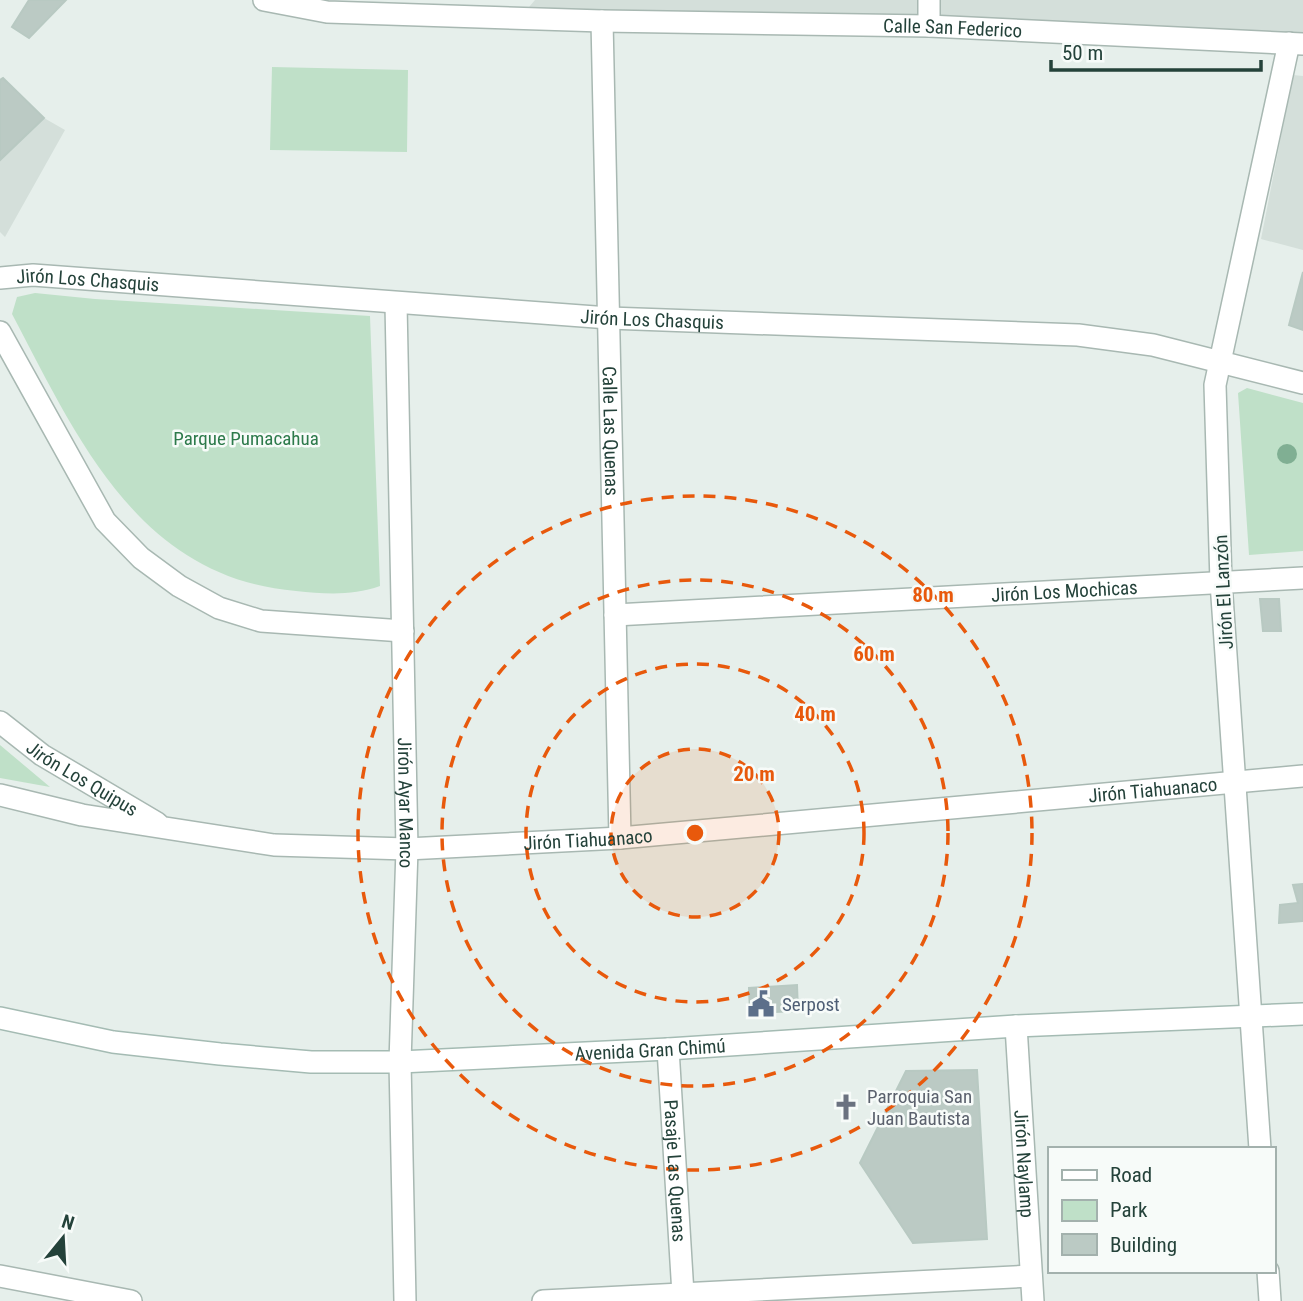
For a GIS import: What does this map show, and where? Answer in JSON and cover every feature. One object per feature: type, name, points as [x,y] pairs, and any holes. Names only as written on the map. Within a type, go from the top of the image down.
[{"type":"street","name":"Calle San Federico","points":[[264,0],[327,12],[390,6],[602,21],[929,26],[1296,43]]},
{"type":"street","points":[[929,0],[929,26]]},
{"type":"street","name":"Calle Las Quenas","points":[[602,21],[620,838]]},
{"type":"street","name":"Jirón El Lanzón","points":[[1260,1147],[1221,582],[1214,385],[1296,43]]},
{"type":"street","name":"Jirón Los Chasquis","points":[[0,278],[33,275],[609,318],[1078,335],[1153,345],[1303,383]]},
{"type":"street","name":"Jirón Ayar Manco","points":[[396,304],[407,849],[400,1062],[405,1301]]},
{"type":"street","points":[[0,332],[105,521],[141,558],[179,586],[219,608],[261,621],[403,631]]},
{"type":"street","name":"Jirón Los Mochicas","points":[[615,615],[1303,578]]},
{"type":"street","name":"Jirón Los Quipus","points":[[0,722],[42,754],[168,829]]},
{"type":"street","name":"Jirón Tiahuanaco","points":[[0,795],[82,815],[274,845],[407,849],[620,838],[1234,780],[1303,776]]},
{"type":"street","name":"Avenida Gran Chimú","points":[[0,1018],[113,1042],[220,1054],[311,1062],[400,1062],[668,1049],[1016,1026],[1303,1014]]},
{"type":"street","name":"Jirón Naylamp","points":[[1016,1026],[1032,1301]]},
{"type":"street","name":"Pasaje Las Quenas","points":[[668,1049],[683,1294]]},
{"type":"street","points":[[1268,1273],[1270,1301]]},
{"type":"street","points":[[0,1276],[131,1301]]},
{"type":"street","points":[[543,1301],[648,1298],[1031,1276]]},
{"type":"shaded area","points":[[535,0],[1303,0],[1303,49],[524,13]]},
{"type":"shaded area","points":[[1293,75],[1303,76],[1303,250],[1261,239]]},
{"type":"shaded area","points":[[44,118],[65,130],[5,237],[0,232],[0,160]]},
{"type":"green space","points":[[272,67],[408,70],[407,152],[270,150]]},
{"type":"green space","name":"Parque Pumacahua","points":[[35,293],[370,316],[380,586],[349,593],[328,593],[296,591],[241,580],[194,560],[154,530],[119,494],[89,452],[12,314],[17,297]]},
{"type":"green space","points":[[1247,388],[1303,403],[1303,551],[1249,555],[1238,393]]},
{"type":"green space","points":[[0,745],[50,787],[0,778]]},
{"type":"building","points":[[29,0],[66,0],[29,38],[12,27]]},
{"type":"building","points":[[3,78],[44,118],[0,160],[0,80]]},
{"type":"building","points":[[1303,272],[1303,330],[1289,325]]},
{"type":"building","points":[[1260,599],[1279,599],[1281,631],[1263,631]]},
{"type":"building","points":[[1303,884],[1303,921],[1279,923],[1280,905],[1298,903],[1293,885]]},
{"type":"building","points":[[797,985],[798,1011],[750,1013],[749,988]]},
{"type":"building","points":[[977,1070],[987,1239],[913,1243],[860,1163],[906,1071]]},
{"type":"place","name":"Serpost","points":[[761,1004]]},
{"type":"place","name":"Parroquia San Juan Bautista","points":[[846,1107]]}]
